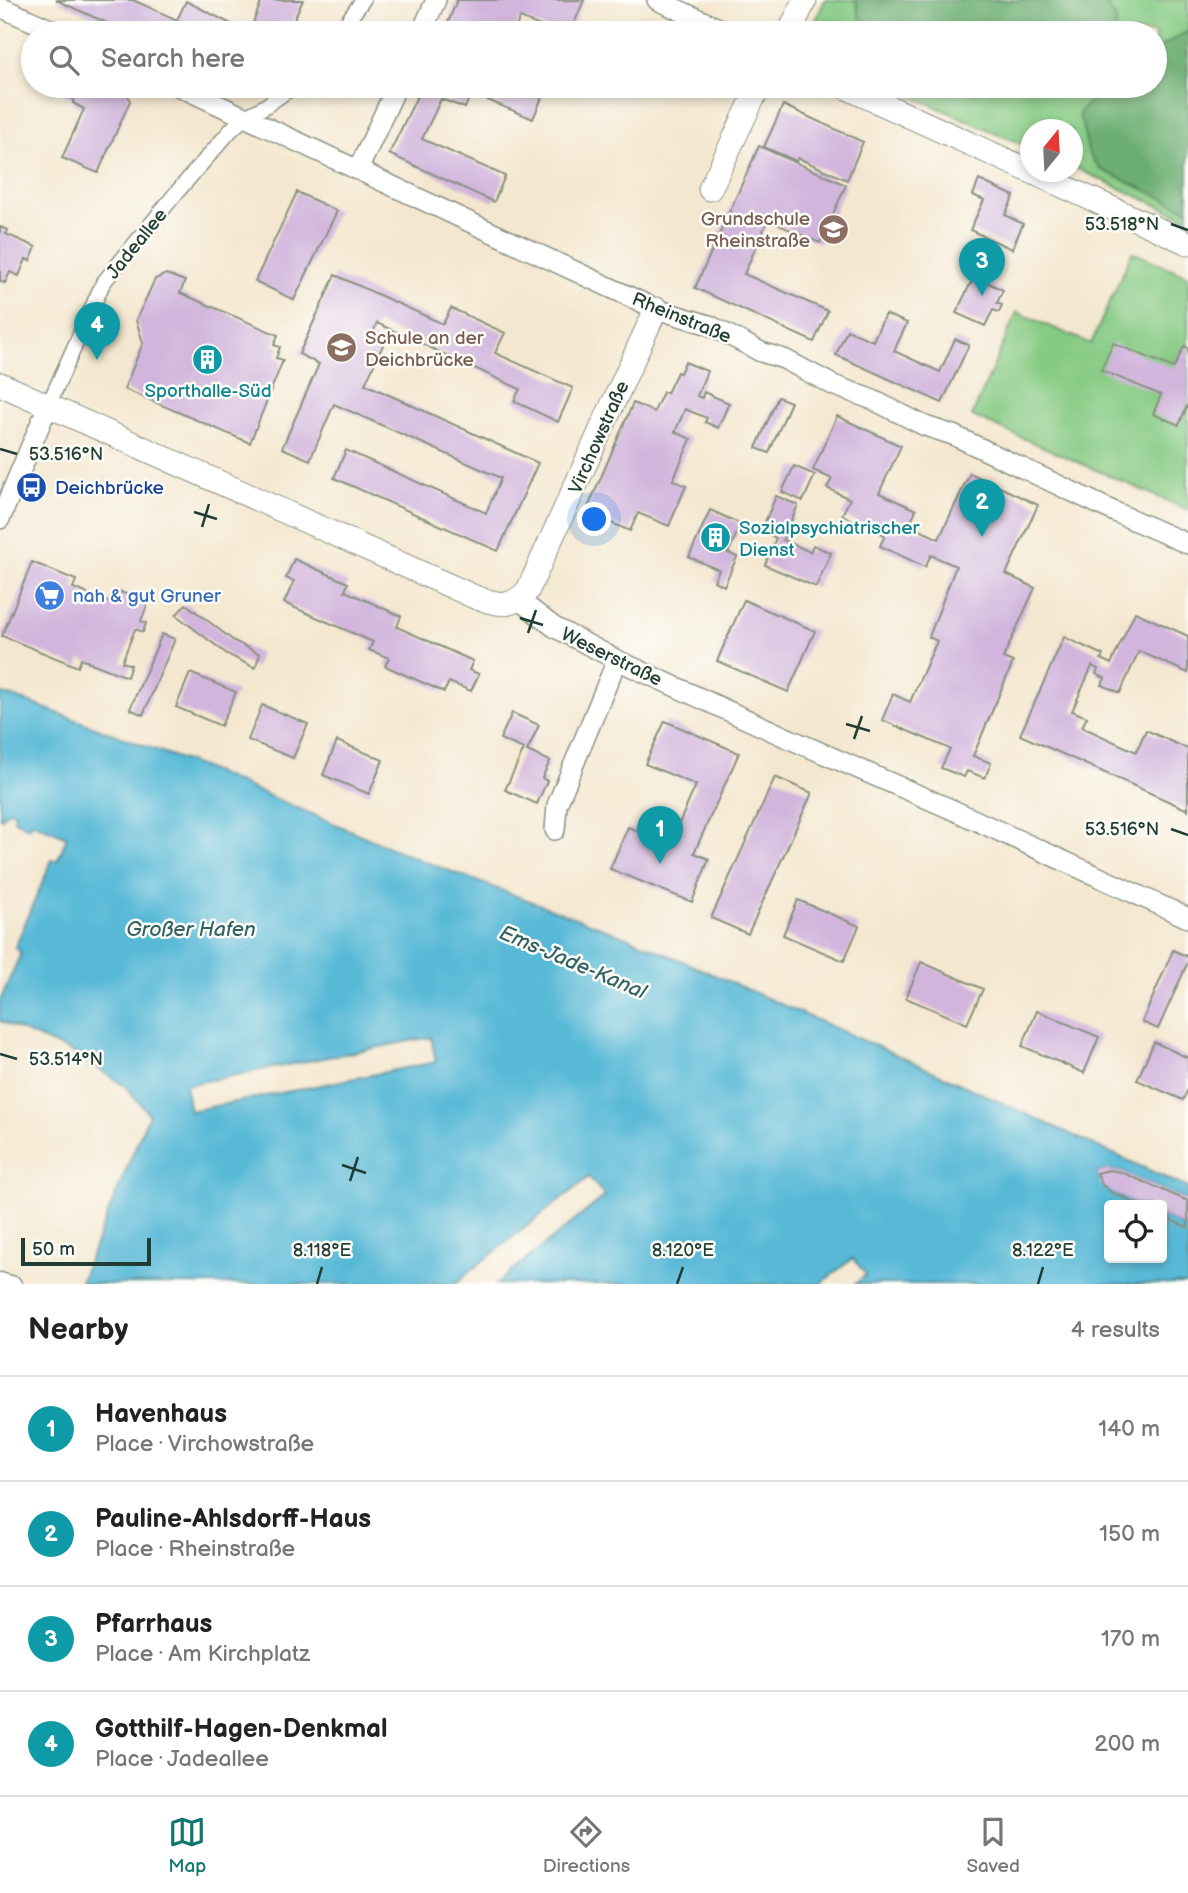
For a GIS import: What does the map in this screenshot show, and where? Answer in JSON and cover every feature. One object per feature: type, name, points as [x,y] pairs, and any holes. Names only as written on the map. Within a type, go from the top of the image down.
[{"type":"street","points":[[348,21],[363,0]]},
{"type":"street","points":[[426,21],[436,0]]},
{"type":"street","points":[[657,0],[703,21]]},
{"type":"street","points":[[795,21],[805,0]]},
{"type":"street","points":[[0,7],[32,21]]},
{"type":"street","name":"Rheinstraße","points":[[204,98],[656,309],[709,325],[833,385],[873,400],[925,426],[953,435],[1188,544]]},
{"type":"street","name":"Jadeallee","points":[[0,519],[103,284],[208,156],[245,117],[277,98]]},
{"type":"street","points":[[358,170],[391,98]]},
{"type":"street","points":[[710,189],[753,98]]},
{"type":"street","points":[[867,98],[1055,190],[1188,243]]},
{"type":"street","name":"Virchowstraße","points":[[519,600],[528,590],[656,309]]},
{"type":"street","points":[[0,384],[477,598],[507,604],[519,600]]},
{"type":"street","name":"Weserstraße","points":[[519,600],[554,627],[617,660],[1188,918]]},
{"type":"street","points":[[555,830],[556,805],[617,660]]},
{"type":"street","points":[[0,1280],[14,1284]]},
{"type":"green space","points":[[825,0],[1188,0],[1188,219],[1083,172],[1083,119],[1020,119],[1020,144],[916,98],[1167,98],[1167,21],[816,21]]},
{"type":"green space","points":[[856,0],[1103,0],[1116,21],[864,21],[859,17]]},
{"type":"green space","points":[[1188,31],[1188,210],[1100,169],[1089,154],[1083,119],[1080,119],[1079,113],[1092,98],[1167,98],[1167,43]]},
{"type":"green space","points":[[1132,252],[1188,276],[1188,510],[972,416],[1017,312],[1091,344]]},
{"type":"water","name":"Großer Hafen","points":[[0,693],[199,766],[410,856],[632,939],[908,1060],[1188,1188],[1188,1201],[1121,1172],[1109,1170],[1097,1173],[1109,1190],[1126,1200],[1104,1200],[1104,1263],[1167,1263],[1167,1218],[1188,1228],[1188,1284],[855,1284],[866,1275],[853,1258],[820,1284],[496,1284],[605,1196],[589,1177],[454,1284],[79,1284],[149,1114],[126,1087],[76,1054],[0,1021],[0,1001],[21,953],[15,947],[52,860],[57,861],[67,837],[32,822],[29,827],[14,820],[15,813],[11,811],[5,813],[2,819]],"holes":[[[431,1037],[436,1062],[190,1111],[185,1085]]]},
{"type":"building","points":[[56,0],[133,0],[177,20],[186,1],[225,21],[102,21]]},
{"type":"building","points":[[262,0],[303,0],[293,21],[254,21]]},
{"type":"building","points":[[457,0],[584,0],[575,21],[528,21],[520,18],[519,21],[449,21]]},
{"type":"building","points":[[72,98],[129,98],[130,101],[98,173],[62,158],[84,109],[73,103]]},
{"type":"building","points":[[416,98],[469,98],[465,108],[441,99],[422,139],[505,176],[494,202],[389,154]]},
{"type":"building","points":[[483,98],[542,98],[533,119]]},
{"type":"building","points":[[783,105],[863,142],[847,180],[798,158],[796,161],[764,147]]},
{"type":"building","points":[[759,146],[846,185],[820,243],[768,220],[744,274],[828,311],[814,342],[695,288]]},
{"type":"building","points":[[979,180],[1014,196],[1005,215],[1023,224],[1012,249],[970,230],[984,200],[973,195]]},
{"type":"building","points":[[297,192],[337,211],[294,300],[255,281]]},
{"type":"building","points":[[0,227],[8,230],[6,234],[36,247],[30,261],[26,259],[19,276],[10,272],[5,283],[0,281]]},
{"type":"building","name":"Sporthalle-Süd","points":[[166,274],[185,281],[180,293],[278,335],[274,345],[280,347],[276,358],[283,360],[250,443],[124,389],[143,343],[136,320],[155,279]]},
{"type":"building","points":[[335,275],[443,324],[451,308],[505,333],[495,353],[573,388],[558,422],[514,401],[520,389],[377,323],[371,337],[384,343],[365,384],[538,463],[498,551],[334,478],[346,450],[486,513],[501,478],[334,404],[310,460],[282,448],[319,364],[299,354]]},
{"type":"building","points":[[974,276],[1003,290],[997,303],[1002,305],[999,312],[993,310],[985,326],[956,313]]},
{"type":"building","points":[[885,314],[907,323],[894,351],[940,372],[955,339],[969,345],[942,403],[836,355],[847,330],[873,341]]},
{"type":"building","points":[[1113,343],[1174,368],[1184,346],[1188,348],[1188,404],[1179,425],[1153,414],[1161,395],[1101,370]]},
{"type":"building","points":[[685,362],[707,371],[697,396],[702,398],[704,392],[729,403],[718,428],[705,422],[707,418],[685,409],[675,432],[691,439],[673,480],[686,486],[669,526],[638,513],[630,531],[586,512],[633,403],[654,412],[663,392],[667,393]]},
{"type":"building","points":[[778,397],[791,402],[769,453],[756,448]]},
{"type":"building","points":[[837,416],[901,446],[879,493],[916,510],[909,525],[939,539],[970,473],[1038,505],[1006,574],[1035,588],[1003,658],[1013,662],[973,756],[991,763],[985,778],[967,771],[964,777],[941,768],[950,749],[882,720],[893,694],[910,702],[937,641],[929,637],[956,566],[931,555],[925,567],[880,546],[885,535],[842,515],[850,499],[827,488],[832,479],[813,470]]},
{"type":"building","points":[[794,466],[815,475],[803,501],[782,492]]},
{"type":"building","points":[[776,496],[798,505],[783,540],[810,552],[813,545],[831,553],[816,587],[765,565],[776,538],[761,531]]},
{"type":"building","name":"Sozialpsychiatrischer Dienst","points":[[710,510],[741,524],[728,553],[737,557],[724,586],[714,581],[719,570],[689,557]]},
{"type":"building","points":[[294,559],[348,583],[345,591],[401,616],[397,627],[473,661],[469,670],[479,674],[471,691],[449,682],[444,692],[385,666],[389,658],[369,650],[373,642],[284,603],[294,581],[286,578]]},
{"type":"building","points":[[32,562],[76,580],[73,588],[111,603],[116,590],[148,603],[141,621],[146,623],[143,632],[135,629],[122,662],[131,665],[127,677],[81,659],[78,667],[2,636]]},
{"type":"building","points":[[744,600],[815,631],[788,692],[717,661]]},
{"type":"building","points":[[186,604],[234,641],[260,654],[255,668],[227,654],[176,615]]},
{"type":"building","points":[[1135,612],[1188,636],[1188,673],[1139,651],[1120,693],[1102,685],[1105,678],[1096,674],[1098,669],[1092,666],[1072,711],[1087,717],[1082,727],[1136,752],[1146,730],[1188,749],[1188,810],[1020,735],[1064,637],[1103,655],[1101,659],[1111,664]]},
{"type":"building","points":[[162,634],[175,639],[143,715],[130,709]]},
{"type":"building","points":[[190,673],[236,692],[221,726],[176,707]]},
{"type":"building","points":[[262,705],[308,724],[293,758],[248,740]]},
{"type":"building","points":[[512,713],[539,725],[527,751],[550,761],[542,778],[547,781],[537,804],[505,790],[524,749],[500,739]]},
{"type":"building","points":[[665,721],[739,753],[694,853],[709,859],[692,902],[610,869],[628,827],[670,844],[696,785],[645,764]]},
{"type":"building","points":[[337,741],[383,760],[369,794],[323,775]]},
{"type":"building","points":[[775,777],[812,793],[748,934],[711,918]]},
{"type":"building","points":[[798,900],[859,926],[844,961],[783,935]]},
{"type":"building","points":[[1173,950],[1188,957],[1188,962],[1158,1029],[1142,1022]]},
{"type":"building","points":[[921,962],[983,989],[967,1024],[906,998]]},
{"type":"building","points":[[1037,1011],[1099,1037],[1084,1073],[1022,1046]]},
{"type":"building","points":[[1154,1042],[1188,1058],[1188,1089],[1183,1100],[1137,1080]]},
{"type":"building","points":[[1109,1170],[1121,1172],[1188,1201],[1188,1228],[1167,1218],[1167,1200],[1128,1200],[1102,1185],[1097,1173]]},
{"type":"place","name":"Grundschule Rheinstraße","points":[[833,229]]},
{"type":"place","name":"Pfarrhaus","points":[[982,296]]},
{"type":"place","name":"Schule an der Deichbrücke","points":[[342,348]]},
{"type":"place","name":"Sporthalle-Süd","points":[[208,359]]},
{"type":"place","name":"Gotthilf-Hagen-Denkmal","points":[[97,360]]},
{"type":"place","name":"Deichbrücke","points":[[32,487]]},
{"type":"place","name":"Pauline-Ahlsdorff-Haus","points":[[982,537]]},
{"type":"place","name":"Sozialpsychiatrischer Dienst","points":[[716,538]]},
{"type":"place","name":"nah & gut Gruner","points":[[50,595]]},
{"type":"place","name":"Havenhaus","points":[[660,864]]},
{"type":"water label","name":"Ems-Jade-Kanal","points":[[573,962]]}]
